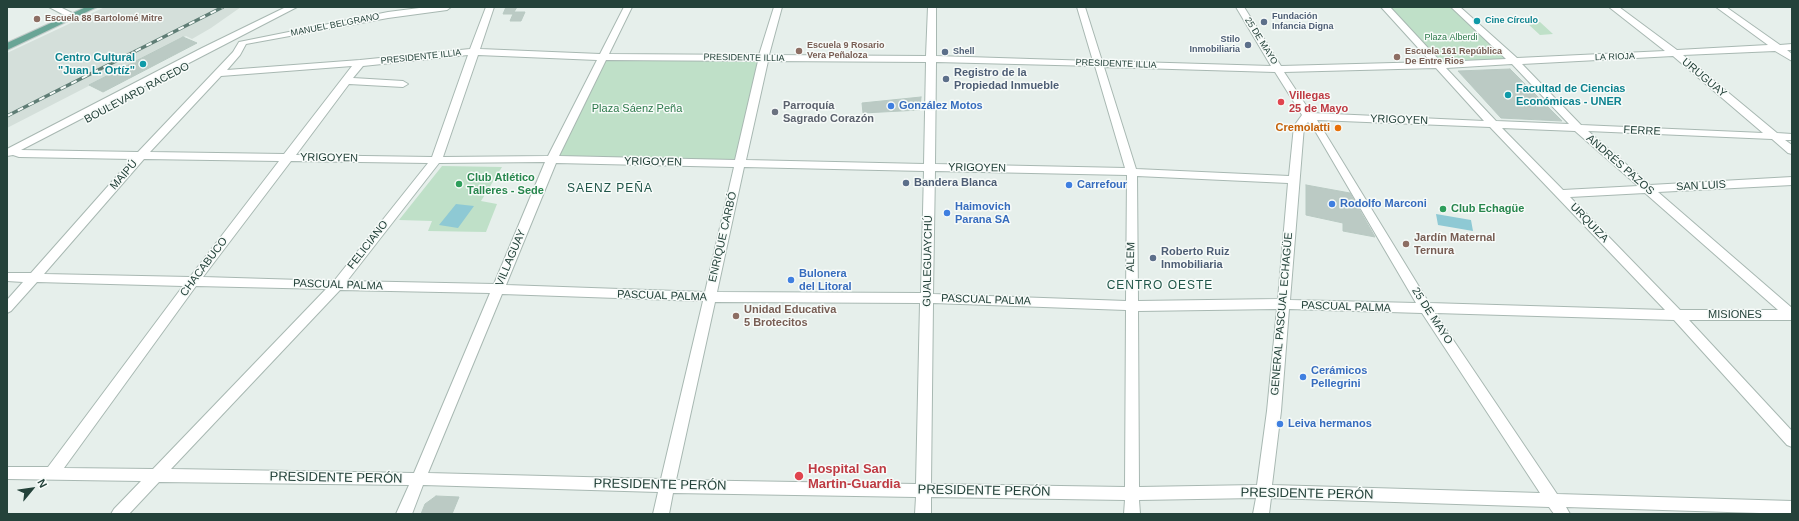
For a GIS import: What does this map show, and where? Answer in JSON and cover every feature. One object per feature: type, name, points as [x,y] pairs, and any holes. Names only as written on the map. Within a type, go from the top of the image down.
[{"type":"main road","points":[[7,42],[84,7]]},
{"type":"main road","points":[[7,47],[93,7]]},
{"type":"street","points":[[53,7],[69,14]]},
{"type":"street","name":"BOULEVARD RACEDO","points":[[241,40],[262,24],[293,7]]},
{"type":"street","name":"MANUEL BELGRANO","points":[[241,40],[388,15],[447,7]]},
{"type":"street","name":"FELICIANO","points":[[119,514],[158,475],[337,284],[436,160],[490,7]]},
{"type":"street","name":"VILLAGUAY","points":[[404,514],[420,479],[552,159],[628,7]]},
{"type":"street","name":"ENRIQUE CARBÓ","points":[[661,514],[764,58],[778,7]]},
{"type":"street","name":"GUALEGUAYCHÚ","points":[[923,514],[932,7]]},
{"type":"street","name":"ALEM","points":[[1081,7],[1132,172],[1130,306],[1130,494],[1132,514]]},
{"type":"street","name":"25 DE MAYO","points":[[1240,7],[1282,69]]},
{"type":"street","name":"25 DE MAYO","points":[[1247,7],[1307,116],[1318,128],[1426,309],[1562,514]]},
{"type":"street","name":"URQUIZA","points":[[1385,7],[1492,123],[1677,315],[1792,441]]},
{"type":"street","name":"ANDRÉS PAZOS","points":[[1455,7],[1514,62],[1578,128],[1792,315]]},
{"type":"street","name":"URUGUAY","points":[[1613,7],[1676,54],[1773,137],[1792,151]]},
{"type":"street","points":[[1720,7],[1792,58]]},
{"type":"street","name":"BOULEVARD RACEDO","points":[[7,161],[13,152],[241,40],[262,24]]},
{"type":"street","name":"MAIPÚ","points":[[7,308],[141,156],[218,73],[241,40]]},
{"type":"street","name":"LA RIOJA","points":[[1439,65],[1792,47]]},
{"type":"street","name":"PRESIDENTE ILLIA","points":[[218,73],[360,63],[473,52],[604,57],[930,60],[1282,69],[1439,65]]},
{"type":"street","name":"CHACABUCO","points":[[51,474],[194,280],[360,63]]},
{"type":"street","points":[[347,81],[403,84]]},
{"type":"street","name":"YRIGOYEN","points":[[1307,116],[1492,123]]},
{"type":"street","name":"GENERAL PASCUAL ECHAGÜE","points":[[1261,514],[1274,411],[1282,304],[1299,126],[1307,116]]},
{"type":"street","name":"FERRE","points":[[1492,123],[1792,137]]},
{"type":"street","name":"YRIGOYEN","points":[[13,152],[141,156],[436,160],[552,159],[930,167],[1132,172],[1294,180]]},
{"type":"street","name":"SAN LUIS","points":[[1561,194],[1792,182]]},
{"type":"street","name":"PASCUAL PALMA","points":[[7,277],[337,284],[709,298],[928,298],[1130,306],[1282,304],[1677,315]]},
{"type":"street","name":"MISIONES","points":[[1677,315],[1792,315]]},
{"type":"street","name":"PRESIDENTE PERÓN","points":[[7,473],[420,479],[667,486],[1130,494],[1264,491],[1792,508]]},
{"type":"shaded area","points":[[105,7],[241,7],[192,39],[186,36],[7,128],[7,53]]},
{"type":"green space","name":"Plaza Alberdi","points":[[1388,7],[1451,7],[1508,59],[1442,63]]},
{"type":"green space","points":[[1540,22],[1553,34],[1540,35],[1527,23]]},
{"type":"green space","name":"Plaza Sáenz Peña","points":[[605,58],[766,60],[737,161],[556,158]]},
{"type":"green space","name":"Club Atlético Talleres - Sede","points":[[442,166],[502,167],[481,201],[497,204],[486,232],[428,231],[432,221],[399,220]]},
{"type":"water","points":[[456,204],[474,206],[458,228],[439,225]]},
{"type":"water","points":[[1436,214],[1471,220],[1473,231],[1438,225]]},
{"type":"building","points":[[506,7],[517,7],[514,12],[525,12],[521,21],[510,21],[513,14],[503,14]]},
{"type":"building","name":"Centro Cultural \"Juan L. Ortíz\"","points":[[183,37],[197,43],[103,92],[89,85]]},
{"type":"building","name":"Facultad de Ciencias Económicas - UNER","points":[[1510,69],[1562,121],[1501,118],[1458,71]]},
{"type":"building","name":"González Motos","points":[[921,97],[920,110],[863,113],[862,103]]},
{"type":"building","name":"Rodolfo Marconi","points":[[1306,185],[1350,193],[1375,237],[1343,231],[1343,223],[1306,215]]},
{"type":"building","points":[[436,496],[459,497],[452,514],[421,514],[425,504]]},
{"type":"railway","points":[[7,116],[223,7]]},
{"type":"place","name":"Escuela 88 Bartolomé Mitre","points":[[37,19]]},
{"type":"place","name":"Cine Círculo","points":[[1477,21]]},
{"type":"place","name":"Fundación Infancia Digna","points":[[1264,22]]},
{"type":"place","name":"Stilo Inmobiliaria","points":[[1248,45]]},
{"type":"place","name":"Escuela 9 Rosario Vera Peñaloza","points":[[799,51]]},
{"type":"place","name":"Shell","points":[[945,52]]},
{"type":"place","name":"Escuela 161 República De Entre Rios","points":[[1397,57]]},
{"type":"place","name":"Centro Cultural \"Juan L. Ortíz\"","points":[[143,64]]},
{"type":"place","name":"Registro de la Propiedad Inmueble","points":[[946,79]]},
{"type":"place","name":"Facultad de Ciencias Económicas - UNER","points":[[1508,95]]},
{"type":"place","name":"Villegas 25 de Mayo","points":[[1281,102]]},
{"type":"place","name":"González Motos","points":[[891,106]]},
{"type":"place","name":"Parroquía Sagrado Corazón","points":[[775,112]]},
{"type":"place","name":"Cremolatti","points":[[1338,128]]},
{"type":"place","name":"Bandera Blanca","points":[[906,183]]},
{"type":"place","name":"Club Atlético Talleres - Sede","points":[[459,184]]},
{"type":"place","name":"Carrefour","points":[[1069,185]]},
{"type":"place","name":"Rodolfo Marconi","points":[[1332,204]]},
{"type":"place","name":"Club Echagüe","points":[[1443,209]]},
{"type":"place","name":"Haimovich Parana SA","points":[[947,213]]},
{"type":"place","name":"Jardín Maternal Ternura","points":[[1406,244]]},
{"type":"place","name":"Roberto Ruiz Inmobiliaria","points":[[1153,258]]},
{"type":"place","name":"Bulonera del Litoral","points":[[791,280]]},
{"type":"place","name":"Unidad Educativa 5 Brotecitos","points":[[736,316]]},
{"type":"place","name":"Cerámicos Pellegrini","points":[[1303,377]]},
{"type":"place","name":"Leiva hermanos","points":[[1280,424]]},
{"type":"place","name":"Hospital San Martin-Guardia","points":[[799,476]]},
{"type":"district","name":"SAENZ PEÑA","points":[[610,189]]},
{"type":"district","name":"CENTRO OESTE","points":[[1160,286]]}]
